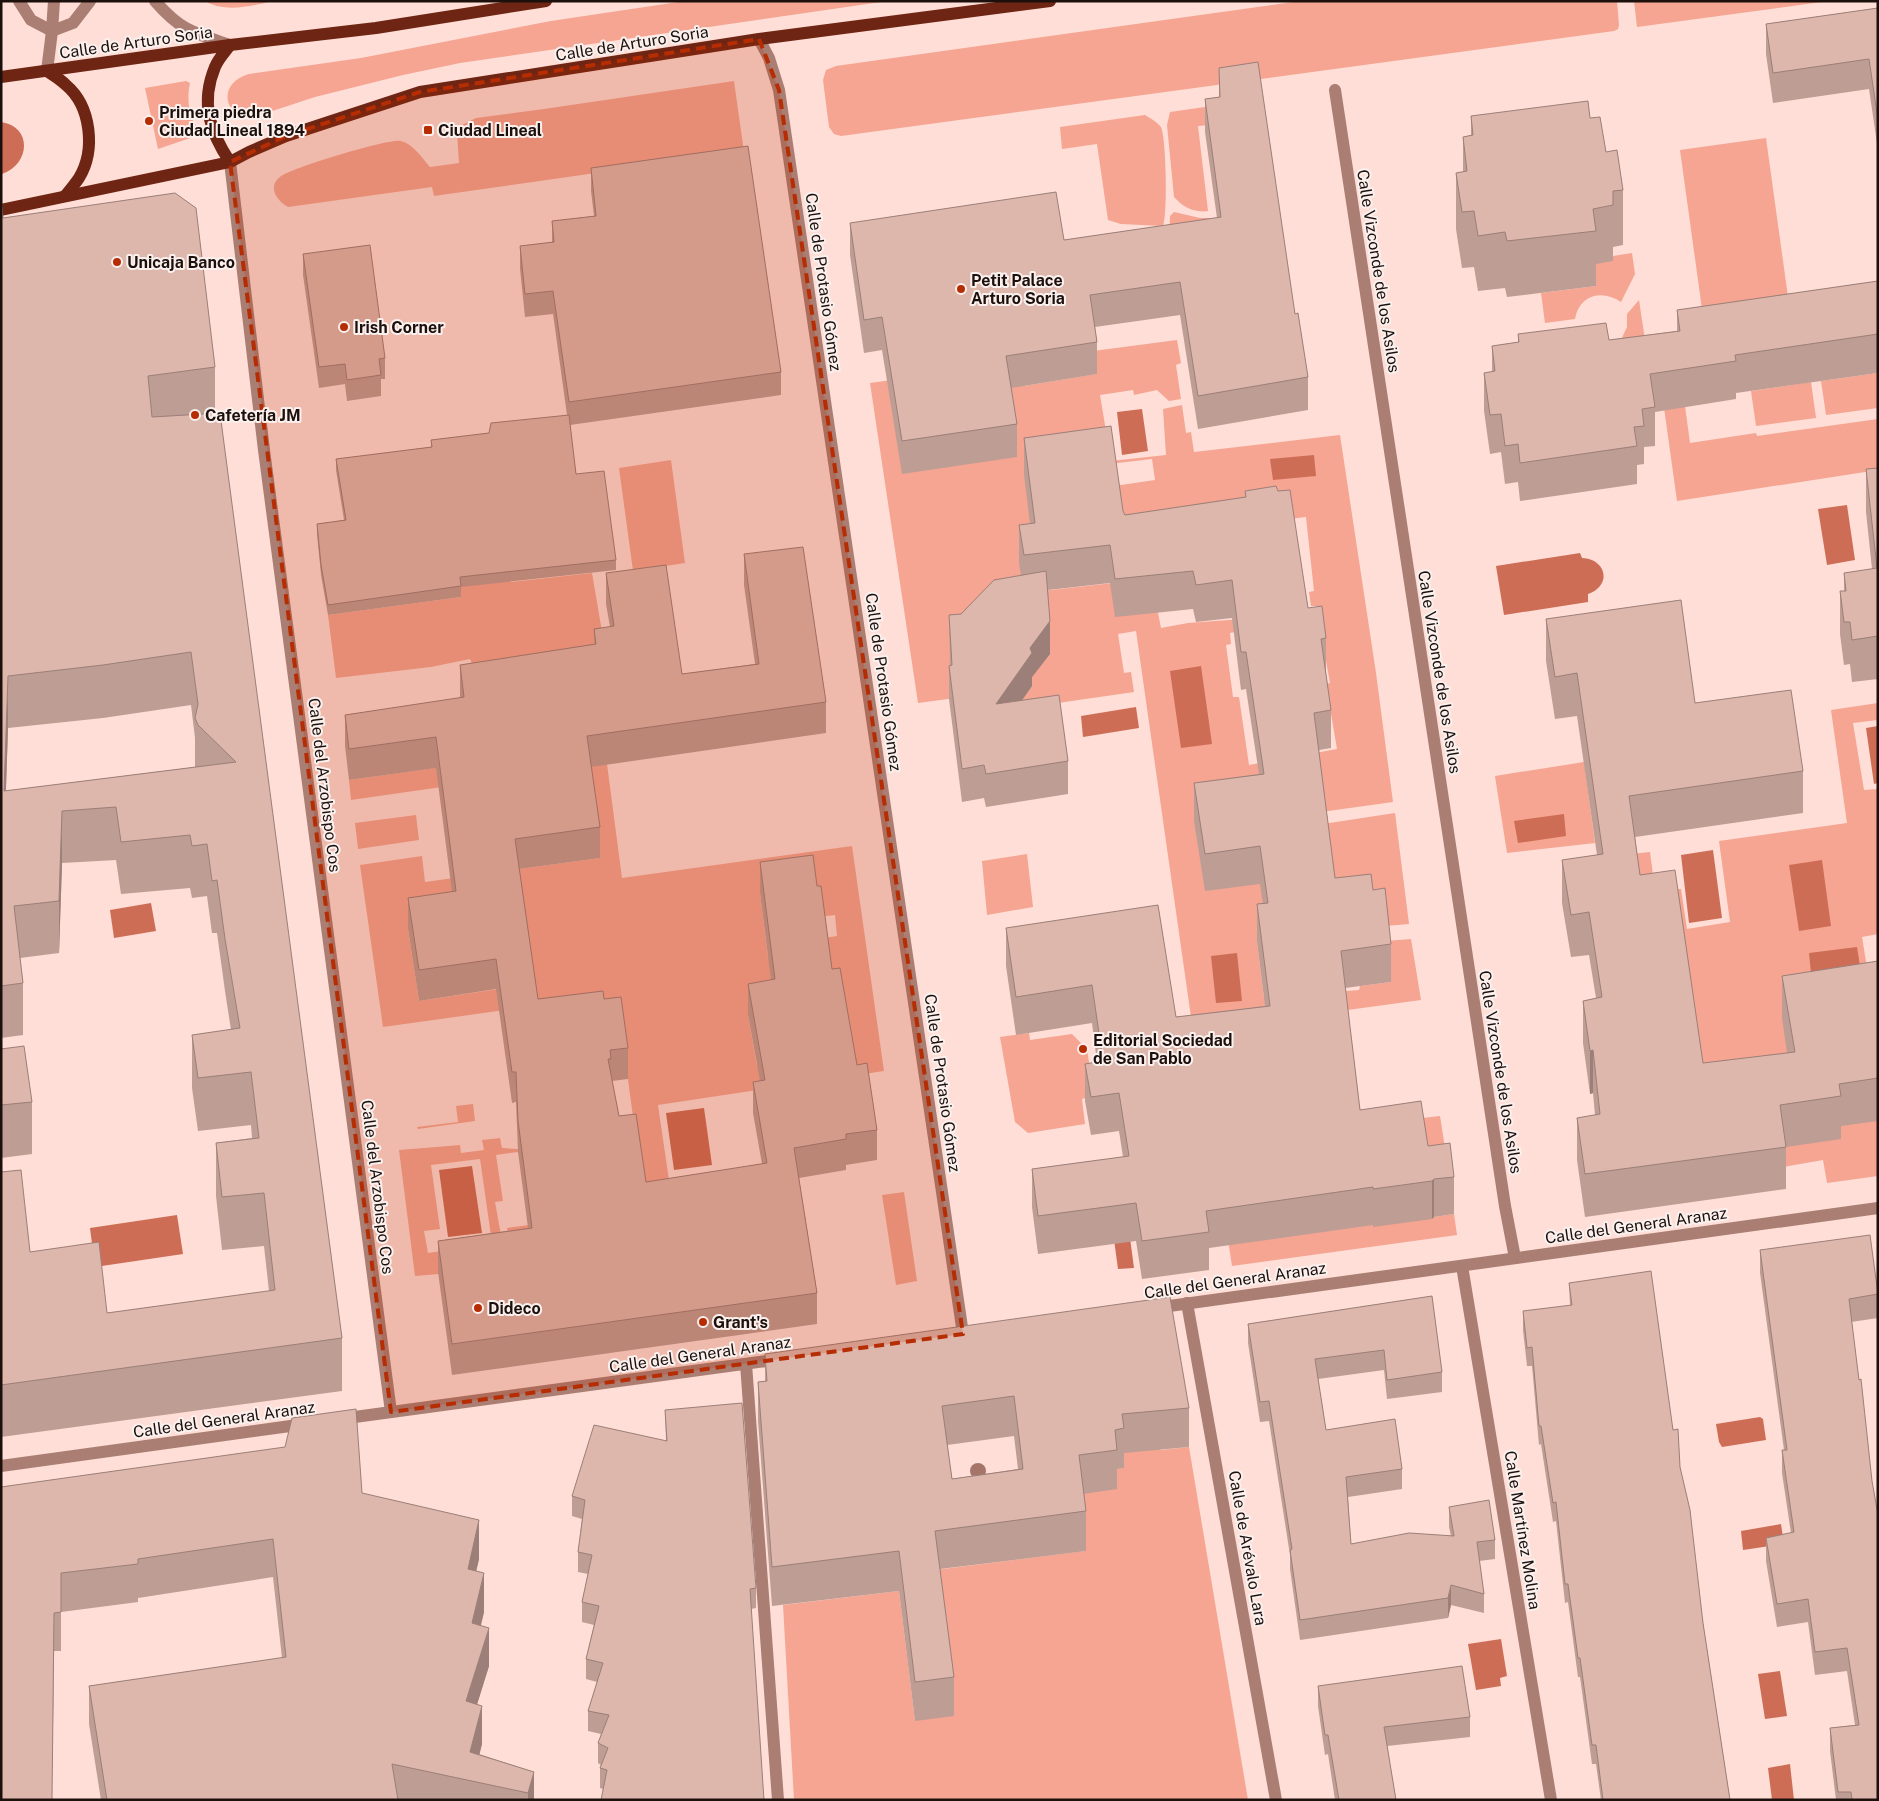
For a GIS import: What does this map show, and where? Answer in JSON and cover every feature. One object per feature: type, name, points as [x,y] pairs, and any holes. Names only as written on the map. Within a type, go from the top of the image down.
[{"type":"main road","name":"Calle de Arturo Soria","points":[[1,77],[230,45],[376,28],[546,1]]},
{"type":"main road","name":"Calle de Arturo Soria","points":[[1,210],[230,162],[286,136],[420,92],[759,39],[1050,1]]},
{"type":"main road","name":"Calle de Arturo Soria","points":[[230,45],[215,66],[208,91],[208,116],[217,142],[230,162]]},
{"type":"main road","name":"Calle de Arturo Soria","points":[[47,71],[68,86],[85,111],[88,129],[88,154],[80,177],[65,196]]},
{"type":"street","points":[[19,1],[31,20],[52,31],[73,23],[90,1]]},
{"type":"street","points":[[47,71],[54,1]]},
{"type":"street","points":[[155,1],[173,21],[187,30],[230,45]]},
{"type":"street","name":"Calle de Protasio Gómez","points":[[759,39],[770,58],[779,90],[963,1334]]},
{"type":"street","name":"Calle Vizconde de los Asilos","points":[[1335,90],[1505,1206],[1515,1258]]},
{"type":"street","name":"Calle del Arzobispo Cos","points":[[230,162],[264,443],[391,1412]]},
{"type":"street","name":"Calle del General Aranaz","points":[[1139,1310],[1878,1208]]},
{"type":"street","name":"Calle Martínez Molina","points":[[1462,1266],[1551,1800]]},
{"type":"street","name":"Calle de Arévalo Lara","points":[[1187,1303],[1276,1800]]},
{"type":"street","name":"Calle del General Aranaz","points":[[332,1420],[796,1357]]},
{"type":"street","points":[[746,1364],[778,1800]]},
{"type":"street","name":"Calle del General Aranaz","points":[[1,1466],[313,1423]]},
{"type":"highlighted area","points":[[759,39],[779,90],[963,1334],[391,1412],[230,162],[286,136],[420,92]]},
{"type":"shaded area","points":[[205,1],[273,1],[230,8],[213,5]]},
{"type":"shaded area","points":[[685,1],[888,1],[460,63],[315,97],[251,118],[241,116],[229,105],[229,91],[232,84],[239,78],[249,74],[361,58],[551,21]]},
{"type":"shaded area","points":[[1301,1],[1617,1],[1619,25],[1618,29],[1614,31],[841,136],[834,134],[829,127],[823,80],[826,70],[836,66]]},
{"type":"shaded area","points":[[1634,1],[1829,1],[1637,27]]},
{"type":"shaded area","points":[[186,81],[190,83],[188,99],[191,115],[202,134],[158,149],[145,88]]},
{"type":"shaded area","points":[[734,81],[744,152],[434,196],[432,187],[288,207],[277,198],[274,189],[276,181],[280,177],[302,167],[340,154],[393,141],[401,141],[409,145],[430,167],[459,163],[457,133],[462,125],[476,118]]},
{"type":"shaded area","points":[[1219,105],[1222,124],[1198,126],[1208,211],[1193,210],[1181,204],[1174,197],[1167,125],[1170,112]]},
{"type":"shaded area","points":[[1145,115],[1161,127],[1163,134],[1166,192],[1163,226],[1121,224],[1108,220],[1097,144],[1062,149],[1060,127]]},
{"type":"shaded area","points":[[1,122],[11,125],[18,130],[23,138],[24,146],[23,154],[18,162],[12,169],[2,174]]},
{"type":"shaded area","points":[[1766,138],[1788,297],[1702,309],[1680,150]]},
{"type":"shaded area","points":[[1174,212],[1200,218],[1209,218],[1215,243],[1169,238],[1170,216]]},
{"type":"shaded area","points":[[1632,253],[1635,274],[1621,302],[1614,298],[1599,295],[1581,304],[1575,319],[1545,323],[1541,293],[1596,286],[1593,264],[1613,256]]},
{"type":"shaded area","points":[[1639,300],[1648,360],[1621,340],[1627,327],[1627,314]]},
{"type":"shaded area","points":[[1177,340],[1181,363],[1176,365],[1181,399],[1169,401],[1157,390],[1134,395],[1133,390],[1100,395],[1111,461],[1166,455],[1163,409],[1182,405],[1186,433],[1191,432],[1194,452],[1340,435],[1376,673],[1393,802],[1321,812],[1323,824],[1395,813],[1409,924],[1257,942],[1264,998],[1359,990],[1360,986],[1391,982],[1386,941],[1411,939],[1421,1000],[1193,1031],[1136,631],[1118,634],[1124,673],[1131,672],[1134,692],[982,714],[978,695],[918,703],[870,383],[1008,364],[1024,386],[1096,374],[1093,351]],"holes":[[[1152,459],[1155,480],[1114,486],[1113,583],[1024,593],[1035,561],[1075,468]],[[1306,517],[1314,591],[1309,592],[1311,606],[1316,606],[1330,683],[1326,684],[1337,749],[1249,765],[1239,697],[1233,697],[1226,645],[1231,644],[1230,633],[1246,630],[1243,619],[1188,623],[1161,628],[1148,562],[1240,525]]]},
{"type":"shaded area","points":[[1878,373],[1878,408],[1826,415],[1821,381]]},
{"type":"shaded area","points":[[1811,382],[1816,418],[1756,426],[1751,391]]},
{"type":"shaded area","points":[[1682,384],[1690,443],[1756,433],[1757,436],[1878,419],[1878,470],[1677,501],[1661,386]]},
{"type":"shaded area","points":[[1142,409],[1148,451],[1122,455],[1117,412]]},
{"type":"shaded area","points":[[490,438],[511,582],[592,573],[605,649],[570,652],[589,765],[607,764],[622,878],[852,846],[884,1071],[658,1105],[676,1228],[528,1250],[540,1341],[518,1344],[506,1262],[439,1272],[439,1274],[415,1276],[399,1150],[460,1145],[461,1153],[484,1150],[482,1140],[500,1138],[502,1148],[518,1149],[518,1152],[496,1155],[503,1201],[495,1202],[501,1235],[508,1233],[507,1228],[627,1212],[626,1201],[644,1198],[621,1028],[604,1030],[599,997],[383,1027],[360,865],[422,856],[425,882],[600,858],[590,790],[569,792],[553,681],[506,689],[518,776],[351,800],[349,780],[491,760],[476,664],[472,664],[470,659],[431,667],[336,678],[328,615],[461,597],[446,443]],"holes":[[[813,885],[817,917],[835,915],[837,936],[824,938],[825,949],[768,957],[760,893]],[[522,913],[525,930],[523,931],[532,984],[419,1001],[408,929]],[[840,999],[850,1060],[799,1069],[797,1059],[757,1066],[748,1015]],[[480,1159],[492,1243],[428,1253],[424,1231],[440,1229],[431,1165]]]},
{"type":"shaded area","points":[[1314,455],[1316,476],[1273,480],[1270,459]]},
{"type":"shaded area","points":[[671,460],[685,563],[633,571],[619,468]]},
{"type":"shaded area","points":[[1847,505],[1855,560],[1827,565],[1818,509]]},
{"type":"shaded area","points":[[1580,553],[1582,558],[1597,563],[1603,573],[1601,585],[1588,594],[1588,602],[1504,615],[1496,566]]},
{"type":"shaded area","points":[[1201,666],[1212,744],[1181,748],[1170,671]]},
{"type":"shaded area","points":[[1878,703],[1878,720],[1853,723],[1864,790],[1878,789],[1878,934],[1862,937],[1878,1035],[1878,1176],[1827,1183],[1823,1160],[1783,1167],[1667,1082],[1631,854],[1650,852],[1655,890],[1681,889],[1687,929],[1730,922],[1719,841],[1847,823],[1831,710]]},
{"type":"shaded area","points":[[1136,707],[1139,728],[1083,737],[1081,716]]},
{"type":"shaded area","points":[[1878,726],[1878,783],[1874,784],[1866,728]]},
{"type":"shaded area","points":[[1584,762],[1595,843],[1507,853],[1495,776]]},
{"type":"shaded area","points":[[1564,814],[1566,836],[1518,843],[1514,821]]},
{"type":"shaded area","points":[[416,815],[419,840],[358,849],[355,823]]},
{"type":"shaded area","points":[[1713,850],[1722,918],[1689,923],[1681,855]]},
{"type":"shaded area","points":[[1027,854],[1033,907],[987,915],[982,861]]},
{"type":"shaded area","points":[[1822,860],[1831,926],[1799,931],[1789,865]]},
{"type":"shaded area","points":[[151,903],[156,931],[114,938],[110,910]]},
{"type":"shaded area","points":[[1857,947],[1860,966],[1811,973],[1809,953]]},
{"type":"shaded area","points":[[1237,953],[1242,1001],[1216,1003],[1211,956]]},
{"type":"shaded area","points":[[1029,1033],[1030,1040],[1072,1034],[1087,1049],[1093,1089],[1089,1097],[1082,1099],[1085,1124],[1028,1133],[1015,1122],[1000,1037]]},
{"type":"shaded area","points":[[473,1104],[475,1121],[418,1129],[417,1127],[458,1122],[456,1106]]},
{"type":"shaded area","points":[[704,1108],[712,1165],[674,1170],[666,1113]]},
{"type":"shaded area","points":[[1440,1116],[1450,1180],[1432,1219],[1434,1217],[1454,1214],[1457,1235],[1232,1266],[1213,1142]]},
{"type":"shaded area","points":[[472,1166],[482,1233],[448,1237],[439,1170]]},
{"type":"shaded area","points":[[904,1192],[917,1281],[896,1285],[882,1195]]},
{"type":"shaded area","points":[[177,1215],[183,1254],[95,1267],[90,1228]]},
{"type":"shaded area","points":[[1128,1223],[1134,1268],[1118,1269],[1112,1225]]},
{"type":"shaded area","points":[[1104,1413],[1161,1450],[1189,1447],[1248,1800],[794,1800],[783,1605],[899,1591],[915,1721],[935,1570],[1085,1551],[1079,1495],[1115,1469],[1123,1468]]},
{"type":"shaded area","points":[[1760,1417],[1763,1419],[1766,1440],[1722,1447],[1719,1442],[1716,1424]]},
{"type":"shaded area","points":[[1781,1524],[1784,1544],[1743,1550],[1741,1531]]},
{"type":"shaded area","points":[[1501,1639],[1507,1676],[1500,1678],[1501,1686],[1476,1690],[1468,1644]]},
{"type":"shaded area","points":[[1780,1671],[1787,1716],[1765,1719],[1758,1674]]},
{"type":"shaded area","points":[[1790,1764],[1794,1800],[1772,1800],[1768,1768]]},
{"type":"building","points":[[1878,8],[1878,120],[1869,59],[1773,73],[1766,24]]},
{"type":"building","points":[[1258,62],[1295,314],[1298,313],[1308,377],[1198,396],[1180,282],[1090,295],[1097,342],[1006,356],[1017,424],[902,441],[882,317],[864,320],[850,223],[1056,192],[1064,240],[1221,217],[1205,99],[1220,97],[1219,68]]},
{"type":"building","points":[[1588,101],[1590,118],[1600,117],[1606,152],[1617,150],[1623,190],[1613,191],[1613,205],[1593,209],[1596,231],[1507,241],[1505,232],[1478,236],[1474,211],[1462,212],[1456,173],[1467,171],[1463,137],[1473,135],[1471,116]]},
{"type":"building","points":[[748,146],[781,372],[569,402],[553,291],[525,294],[520,246],[554,242],[552,221],[596,216],[591,168]]},
{"type":"building","points":[[175,193],[196,208],[215,367],[148,376],[152,417],[220,413],[342,1338],[1,1385],[1,1172],[21,1170],[30,1252],[99,1242],[107,1313],[275,1290],[264,1193],[222,1197],[216,1143],[259,1138],[251,1072],[198,1078],[192,1035],[240,1028],[217,880],[212,881],[207,844],[192,846],[190,835],[121,842],[116,807],[62,811],[59,901],[14,906],[23,983],[1,986],[1,195],[3,218]],"holes":[[[191,652],[198,704],[195,718],[198,725],[236,762],[4,791],[8,676]]]},
{"type":"building","name":"Irish Corner","points":[[370,245],[385,358],[379,359],[381,375],[347,380],[345,364],[319,367],[303,254]]},
{"type":"building","points":[[1878,281],[1878,334],[1735,355],[1736,361],[1650,374],[1655,407],[1642,409],[1644,426],[1634,427],[1637,446],[1520,463],[1518,444],[1505,446],[1501,414],[1490,415],[1484,373],[1495,371],[1492,346],[1519,342],[1518,334],[1606,323],[1609,340],[1680,331],[1677,310]]},
{"type":"building","points":[[569,415],[576,474],[604,471],[616,560],[460,577],[461,586],[328,605],[321,565],[317,524],[346,520],[336,459],[432,447],[431,440],[489,433],[491,423]]},
{"type":"building","points":[[1111,426],[1125,515],[1246,497],[1245,491],[1276,486],[1278,491],[1290,490],[1308,608],[1322,606],[1326,638],[1321,639],[1331,710],[1314,713],[1335,878],[1371,874],[1373,890],[1385,888],[1391,944],[1341,951],[1360,1110],[1421,1101],[1428,1146],[1450,1143],[1454,1177],[1206,1211],[1209,1232],[1142,1241],[1136,1203],[1038,1216],[1032,1169],[1129,1156],[1119,1093],[1091,1097],[1085,1064],[1103,1061],[1092,985],[1016,997],[1006,928],[1158,905],[1176,1017],[1270,1006],[1257,904],[1268,903],[1260,846],[1205,854],[1194,783],[1264,774],[1246,652],[1241,652],[1232,580],[1196,585],[1193,571],[1115,579],[1110,545],[1024,555],[1019,525],[1035,523],[1024,438]]},
{"type":"building","points":[[1878,468],[1878,636],[1852,640],[1850,622],[1844,622],[1840,591],[1846,591],[1844,573],[1877,568],[1866,469]]},
{"type":"building","points":[[803,547],[826,702],[587,736],[600,827],[515,839],[538,999],[603,991],[604,999],[621,997],[628,1048],[610,1050],[611,1059],[608,1059],[619,1116],[636,1114],[646,1182],[767,1163],[753,1082],[765,1080],[748,984],[775,979],[760,862],[813,855],[817,886],[821,886],[832,969],[840,968],[857,1065],[867,1063],[877,1130],[846,1134],[846,1139],[794,1148],[817,1293],[452,1344],[438,1241],[532,1228],[518,1121],[516,1072],[512,1072],[496,959],[419,970],[408,898],[456,891],[436,737],[349,749],[345,715],[464,697],[460,665],[596,644],[594,629],[614,626],[606,573],[666,565],[682,674],[759,664],[744,554]]},
{"type":"building","points":[[1046,571],[1050,621],[1030,648],[1032,653],[996,704],[1059,695],[1068,761],[986,774],[984,765],[962,769],[949,666],[952,665],[949,615],[961,614],[994,580]]},
{"type":"building","points":[[1681,600],[1695,703],[1791,690],[1803,771],[1629,796],[1640,875],[1675,870],[1703,1063],[1795,1052],[1782,976],[1878,961],[1878,1078],[1839,1084],[1841,1096],[1780,1105],[1786,1147],[1585,1174],[1577,1118],[1600,1114],[1593,1050],[1590,1051],[1583,1001],[1602,997],[1589,912],[1571,915],[1562,860],[1603,854],[1577,673],[1555,677],[1546,619]]},
{"type":"building","points":[[24,1046],[32,1102],[1,1105],[1,1049]]},
{"type":"building","points":[[1870,1235],[1878,1294],[1849,1299],[1878,1515],[1878,1800],[1852,1800],[1851,1792],[1838,1792],[1830,1728],[1859,1725],[1847,1648],[1815,1652],[1808,1599],[1777,1604],[1766,1538],[1794,1532],[1782,1450],[1787,1450],[1760,1250]]},
{"type":"building","points":[[1651,1271],[1673,1430],[1678,1429],[1680,1467],[1690,1510],[1703,1623],[1730,1800],[1603,1800],[1596,1745],[1592,1745],[1568,1584],[1565,1584],[1556,1502],[1553,1503],[1541,1426],[1539,1426],[1532,1347],[1527,1348],[1523,1311],[1572,1305],[1569,1283]]},
{"type":"building","points":[[1432,1296],[1442,1372],[1387,1380],[1384,1350],[1315,1359],[1326,1430],[1395,1419],[1402,1469],[1346,1477],[1351,1544],[1409,1533],[1454,1536],[1449,1507],[1489,1500],[1495,1540],[1477,1542],[1484,1594],[1451,1585],[1448,1598],[1300,1620],[1290,1550],[1292,1549],[1269,1401],[1260,1402],[1248,1324]]},
{"type":"building","points":[[1170,1297],[1189,1408],[1122,1414],[1124,1428],[1115,1430],[1117,1450],[1079,1455],[1086,1511],[935,1531],[954,1677],[915,1682],[899,1551],[772,1567],[758,1382],[767,1381],[765,1354]],"holes":[[[1014,1396],[1023,1469],[952,1479],[942,1406]]]},
{"type":"building","points":[[742,1403],[756,1588],[750,1589],[764,1800],[601,1800],[607,1770],[600,1768],[608,1748],[598,1743],[609,1715],[588,1711],[603,1663],[586,1659],[599,1606],[582,1602],[592,1555],[578,1552],[585,1500],[572,1496],[594,1425],[667,1441],[665,1410]]},
{"type":"building","points":[[356,1409],[362,1493],[479,1520],[468,1569],[484,1573],[472,1623],[489,1628],[466,1701],[482,1706],[470,1752],[534,1772],[528,1793],[392,1764],[398,1800],[107,1800],[89,1686],[286,1657],[273,1539],[138,1559],[138,1564],[61,1573],[61,1612],[54,1613],[52,1800],[1,1800],[1,1487],[285,1447],[292,1418]]},
{"type":"building","points":[[1462,1666],[1470,1717],[1384,1727],[1396,1800],[1339,1800],[1328,1735],[1325,1735],[1318,1686]]},
{"type":"place","name":"Primera piedra Ciudad Lineal 1894","points":[[149,121]]},
{"type":"place","name":"Ciudad Lineal","points":[[428,130]]},
{"type":"place","name":"Unicaja Banco","points":[[117,262]]},
{"type":"place","name":"Petit Palace Arturo Soria","points":[[961,289]]},
{"type":"place","name":"Irish Corner","points":[[344,327]]},
{"type":"place","name":"Cafetería JM","points":[[195,415]]},
{"type":"place","name":"Editorial Sociedad de San Pablo","points":[[1083,1049]]},
{"type":"place","name":"Dideco","points":[[478,1308]]},
{"type":"place","name":"Grant's","points":[[703,1322]]}]
